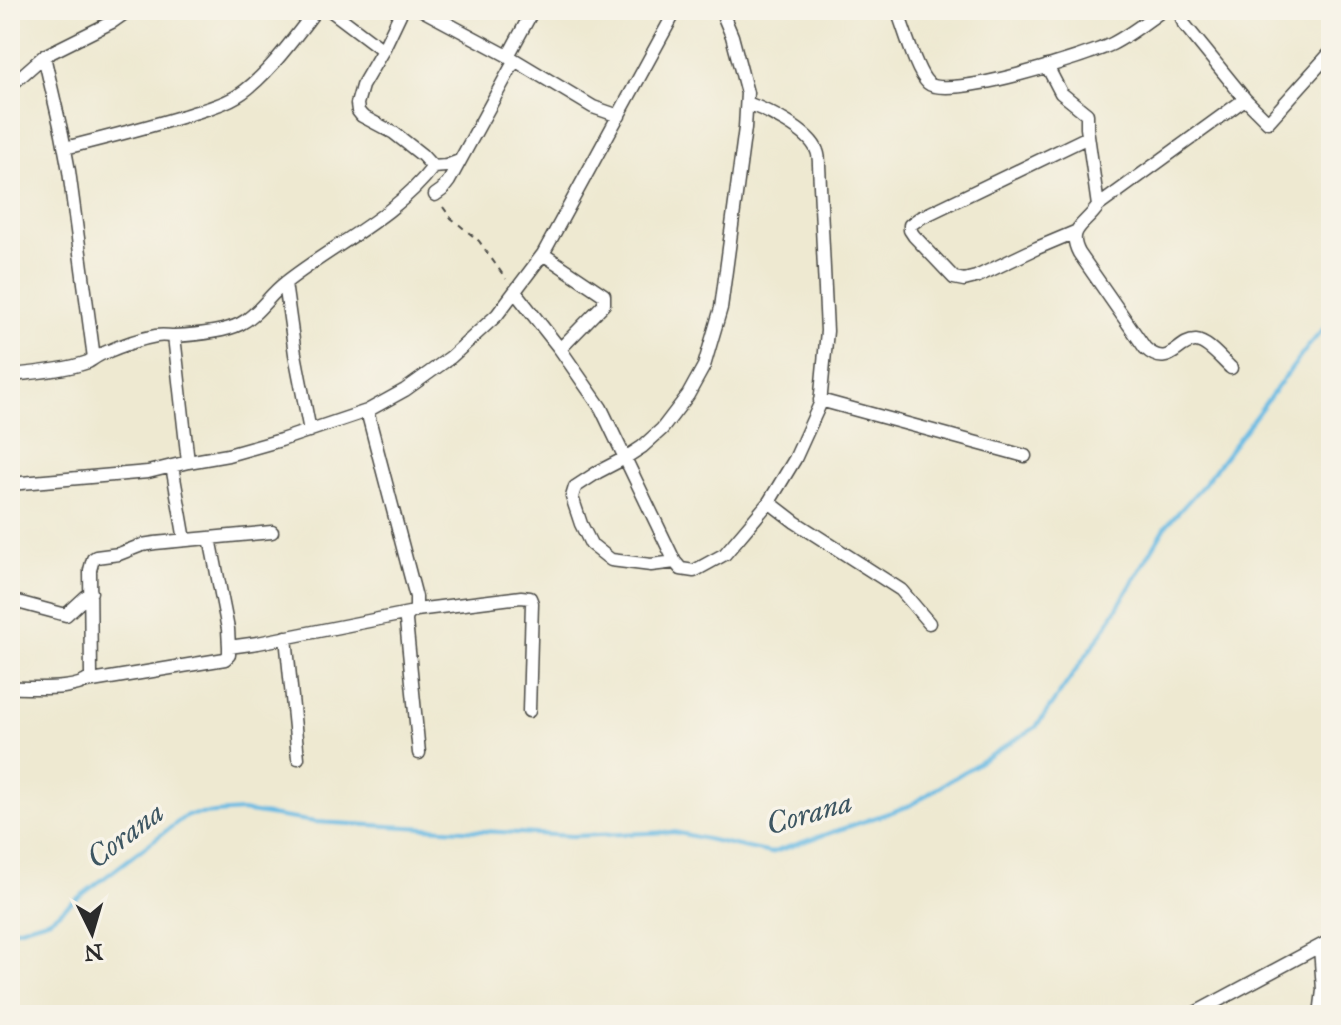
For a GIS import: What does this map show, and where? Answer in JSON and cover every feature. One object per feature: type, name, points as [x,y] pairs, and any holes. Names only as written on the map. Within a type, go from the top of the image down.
[{"type":"street","points":[[11,83],[44,56],[112,22],[129,10]]},
{"type":"street","points":[[65,148],[175,119],[237,96],[257,80],[316,10]]},
{"type":"street","points":[[330,10],[383,50]]},
{"type":"street","points":[[402,10],[362,86],[358,111],[394,133],[433,167]]},
{"type":"street","points":[[422,10],[512,58],[593,107],[619,116]]},
{"type":"street","points":[[435,195],[449,181],[533,10]]},
{"type":"street","points":[[10,484],[148,472],[228,455],[367,411],[405,390],[451,357],[497,315],[543,254],[676,10]]},
{"type":"street","points":[[675,562],[651,565],[611,560],[591,544],[572,497],[575,487],[642,447],[662,429],[688,395],[704,366],[721,308],[747,103],[732,36],[721,10]]},
{"type":"street","points":[[897,10],[920,72],[933,87],[950,88],[1001,80],[1112,44],[1163,10]]},
{"type":"street","points":[[1179,10],[1184,24],[1245,99],[1268,122],[1331,52]]},
{"type":"street","points":[[44,56],[65,148],[94,358]]},
{"type":"street","points":[[1047,66],[1061,93],[1087,114],[1098,206]]},
{"type":"street","points":[[1088,137],[920,218],[910,225],[910,230],[954,278],[976,277],[1075,232],[1098,206],[1245,99]]},
{"type":"street","points":[[515,292],[601,408],[675,562],[681,569],[694,571],[725,554],[769,502],[795,459],[820,400],[827,331],[817,151],[804,135],[761,108],[747,103]]},
{"type":"street","points":[[10,375],[88,362],[124,345],[157,336],[174,336],[241,324],[285,283],[393,207],[433,167],[459,161]]},
{"type":"street","points":[[1075,232],[1074,243],[1079,253],[1145,348],[1157,356],[1171,355],[1187,343],[1197,341],[1231,368]]},
{"type":"street","points":[[543,254],[604,295],[604,304],[560,349]]},
{"type":"street","points":[[285,283],[310,431]]},
{"type":"street","points":[[174,336],[188,462]]},
{"type":"street","points":[[820,400],[1025,456]]},
{"type":"street","points":[[367,411],[416,597],[413,612],[406,621],[419,753]]},
{"type":"street","points":[[172,466],[185,540]]},
{"type":"street","points":[[769,502],[901,590],[929,623]]},
{"type":"street","points":[[86,682],[91,677],[93,559],[155,543],[272,532]]},
{"type":"street","points":[[10,688],[75,686],[225,659],[229,655],[228,629],[210,538]]},
{"type":"street","points":[[10,600],[66,615],[91,592]]},
{"type":"street","points":[[229,647],[413,612],[530,598],[529,711]]},
{"type":"street","points":[[286,637],[298,758]]},
{"type":"street","points":[[1191,1015],[1325,944]]},
{"type":"street","points":[[1320,1015],[1325,944]]},
{"type":"path","points":[[435,195],[451,218],[479,241],[515,292]]},
{"type":"waterway","name":"Corana","points":[[10,931],[50,919],[187,815],[242,811],[315,822],[572,836],[674,832],[771,853],[909,806],[1036,727],[1104,630],[1166,526],[1204,484],[1331,320]]}]
